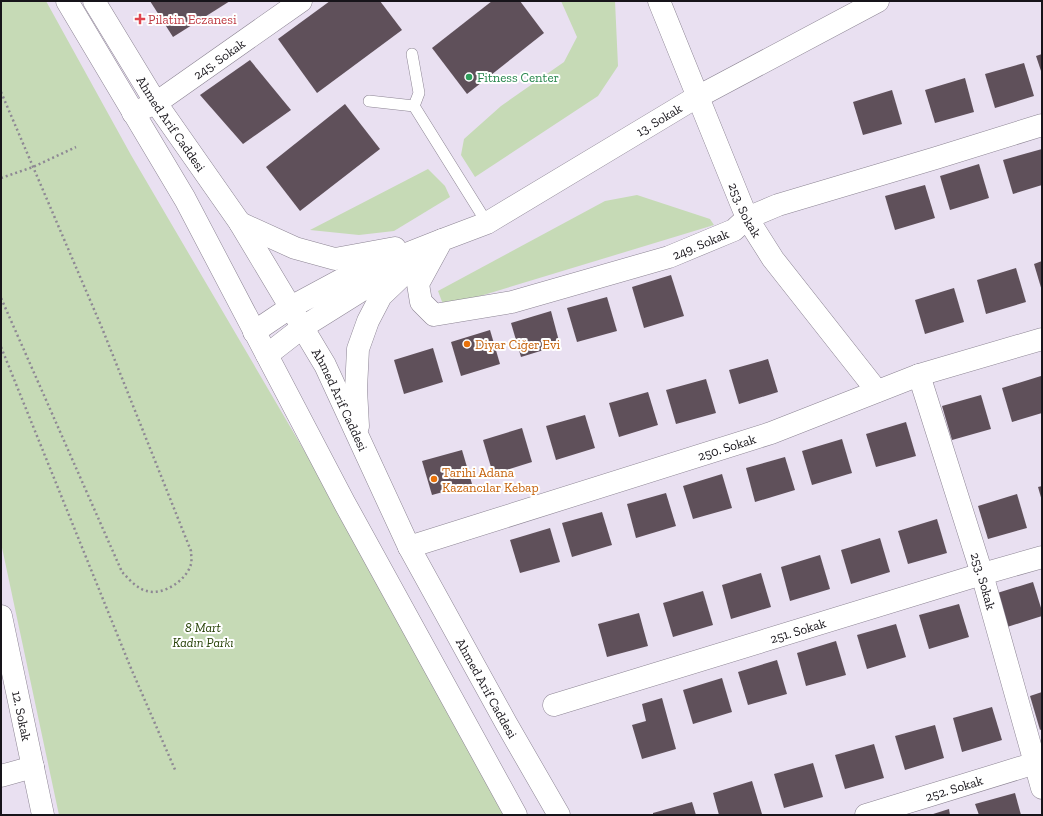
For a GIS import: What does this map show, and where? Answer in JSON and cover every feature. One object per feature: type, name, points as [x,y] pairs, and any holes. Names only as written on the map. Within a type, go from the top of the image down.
[{"type":"street","name":"245. Sokak","points":[[134,113],[156,103],[302,1]]},
{"type":"street","name":"253. Sokak","points":[[659,1],[747,218],[773,259],[877,392]]},
{"type":"street","name":"13. Sokak","points":[[442,240],[487,223],[698,97],[878,1]]},
{"type":"street","name":"Ahmed Arif Caddesi","points":[[96,2],[156,103],[240,223],[326,365],[409,547],[502,716],[559,815]]},
{"type":"street","points":[[71,7],[96,2]]},
{"type":"street","name":"Ahmed Arif Caddesi","points":[[71,7],[185,199],[344,502],[516,815]]},
{"type":"street","name":"249. Sokak","points":[[442,240],[418,284],[421,302],[434,316],[512,302],[668,257],[734,230],[747,218],[778,205],[1042,125]]},
{"type":"street","points":[[240,223],[294,248],[336,259],[442,240]]},
{"type":"street","points":[[254,332],[291,307],[343,279],[442,240]]},
{"type":"street","points":[[266,355],[303,327],[442,240]]},
{"type":"street","points":[[358,437],[356,389],[358,348],[368,321],[381,296],[442,240]]},
{"type":"street","name":"250. Sokak","points":[[409,547],[770,433],[918,375],[1042,339]]},
{"type":"street","name":"253. Sokak","points":[[918,375],[982,574],[1038,762],[1042,788]]},
{"type":"street","name":"251. Sokak","points":[[554,705],[1042,557]]},
{"type":"street","name":"12. Sokak","points":[[1,616],[43,815]]},
{"type":"street","name":"252. Sokak","points":[[866,815],[1038,762]]},
{"type":"street","points":[[1,776],[33,767]]},
{"type":"lane","points":[[412,54],[419,93],[414,106]]},
{"type":"lane","points":[[369,101],[414,106]]},
{"type":"lane","points":[[414,106],[487,223]]},
{"type":"path","points":[[1,92],[102,328],[191,551],[192,563],[184,576],[174,585],[160,591],[147,591],[136,585],[122,572],[1,298]]},
{"type":"path","points":[[1,178],[33,167],[76,147]]},
{"type":"path","points":[[1,347],[130,666],[176,772]]},
{"type":"green space","name":"8 Mart Kadın Parkı","points":[[1,1],[46,1],[131,155],[407,626],[507,815],[59,815],[1,543]]},
{"type":"green space","points":[[561,1],[615,1],[618,66],[598,96],[475,177],[461,155],[464,139],[501,106],[564,62],[577,37]]},
{"type":"green space","points":[[428,169],[445,186],[450,197],[394,231],[359,235],[310,230]]},
{"type":"green space","points":[[637,195],[710,219],[714,225],[444,307],[438,291],[605,201]]},
{"type":"building","points":[[150,1],[230,1],[173,37]]},
{"type":"building","points":[[330,1],[380,1],[402,30],[317,93],[278,39]]},
{"type":"building","points":[[492,1],[520,1],[544,33],[467,94],[432,48]]},
{"type":"building","points":[[1042,54],[1042,74],[1036,56]]},
{"type":"building","points":[[250,60],[291,110],[243,144],[200,95]]},
{"type":"building","points":[[1024,63],[1034,96],[995,108],[985,74]]},
{"type":"building","points":[[965,78],[974,112],[935,123],[925,90]]},
{"type":"building","points":[[892,90],[902,124],[863,135],[853,102]]},
{"type":"building","points":[[345,104],[380,149],[300,211],[266,167]]},
{"type":"building","points":[[1042,149],[1042,185],[1013,194],[1003,160]]},
{"type":"building","points":[[979,164],[989,198],[950,210],[940,176]]},
{"type":"building","points":[[925,185],[935,218],[895,230],[885,196]]},
{"type":"building","points":[[1042,261],[1042,291],[1034,264]]},
{"type":"building","points":[[1016,268],[1026,302],[986,314],[977,280]]},
{"type":"building","points":[[671,275],[684,316],[644,328],[632,287]]},
{"type":"building","points":[[954,288],[964,322],[925,334],[915,300]]},
{"type":"building","points":[[607,297],[617,331],[577,342],[567,308]]},
{"type":"building","points":[[551,311],[560,345],[521,357],[511,323]]},
{"type":"building","points":[[490,330],[500,364],[461,376],[451,342]]},
{"type":"building","points":[[433,348],[443,382],[404,394],[394,360]]},
{"type":"building","points":[[768,359],[778,392],[739,404],[729,370]]},
{"type":"building","points":[[1041,376],[1042,413],[1012,422],[1002,388]]},
{"type":"building","points":[[706,379],[716,413],[676,424],[666,390]]},
{"type":"building","points":[[648,392],[658,425],[619,437],[609,403]]},
{"type":"building","points":[[981,395],[991,429],[952,440],[942,406]]},
{"type":"building","points":[[585,415],[595,448],[556,460],[546,426]]},
{"type":"building","points":[[906,422],[916,456],[876,467],[866,434]]},
{"type":"building","points":[[522,428],[532,462],[493,474],[483,440]]},
{"type":"building","points":[[842,439],[852,473],[812,485],[802,451]]},
{"type":"building","points":[[462,450],[472,484],[432,495],[422,461]]},
{"type":"building","points":[[785,457],[795,490],[755,502],[746,468]]},
{"type":"building","points":[[722,474],[732,508],[693,519],[683,486]]},
{"type":"building","points":[[1042,486],[1042,501],[1038,487]]},
{"type":"building","points":[[666,493],[676,526],[636,538],[627,504]]},
{"type":"building","points":[[1017,494],[1027,528],[988,539],[978,506]]},
{"type":"building","points":[[602,512],[612,545],[572,557],[562,523]]},
{"type":"building","points":[[937,519],[947,553],[908,564],[898,531]]},
{"type":"building","points":[[550,528],[560,562],[520,573],[510,540]]},
{"type":"building","points":[[880,538],[890,572],[851,584],[841,550]]},
{"type":"building","points":[[820,555],[830,589],[790,601],[781,567]]},
{"type":"building","points":[[761,573],[771,607],[731,619],[722,585]]},
{"type":"building","points":[[1033,582],[1042,611],[1042,616],[1004,628],[994,594]]},
{"type":"building","points":[[703,591],[713,625],[673,637],[663,603]]},
{"type":"building","points":[[959,604],[969,637],[929,649],[919,615]]},
{"type":"building","points":[[639,613],[648,646],[607,657],[598,624]]},
{"type":"building","points":[[896,624],[906,657],[867,669],[857,635]]},
{"type":"building","points":[[836,641],[846,675],[806,686],[797,653]]},
{"type":"building","points":[[777,660],[787,694],[748,705],[738,672]]},
{"type":"building","points":[[722,678],[732,712],[693,724],[683,690]]},
{"type":"building","points":[[1042,692],[1042,729],[1040,730],[1030,696]]},
{"type":"building","points":[[662,698],[676,749],[642,759],[632,725],[646,721],[642,704]]},
{"type":"building","points":[[992,707],[1002,740],[962,752],[953,718]]},
{"type":"building","points":[[935,725],[944,758],[905,770],[895,736]]},
{"type":"building","points":[[874,744],[884,778],[845,789],[835,755]]},
{"type":"building","points":[[813,763],[823,797],[784,808],[774,774]]},
{"type":"building","points":[[752,781],[762,814],[719,815],[713,793]]},
{"type":"building","points":[[1015,793],[1021,815],[979,815],[975,804]]},
{"type":"building","points":[[692,802],[696,815],[653,815],[653,813]]},
{"type":"building","points":[[949,809],[950,815],[930,815]]},
{"type":"place","name":"Pilatin Eczanesi","points":[[140,19]]},
{"type":"place","name":"Fitness Center","points":[[469,77]]},
{"type":"place","name":"Diyar Ciğer Evi","points":[[467,344]]},
{"type":"place","name":"Tarihi Adana Kazancılar Kebap","points":[[434,479]]}]
